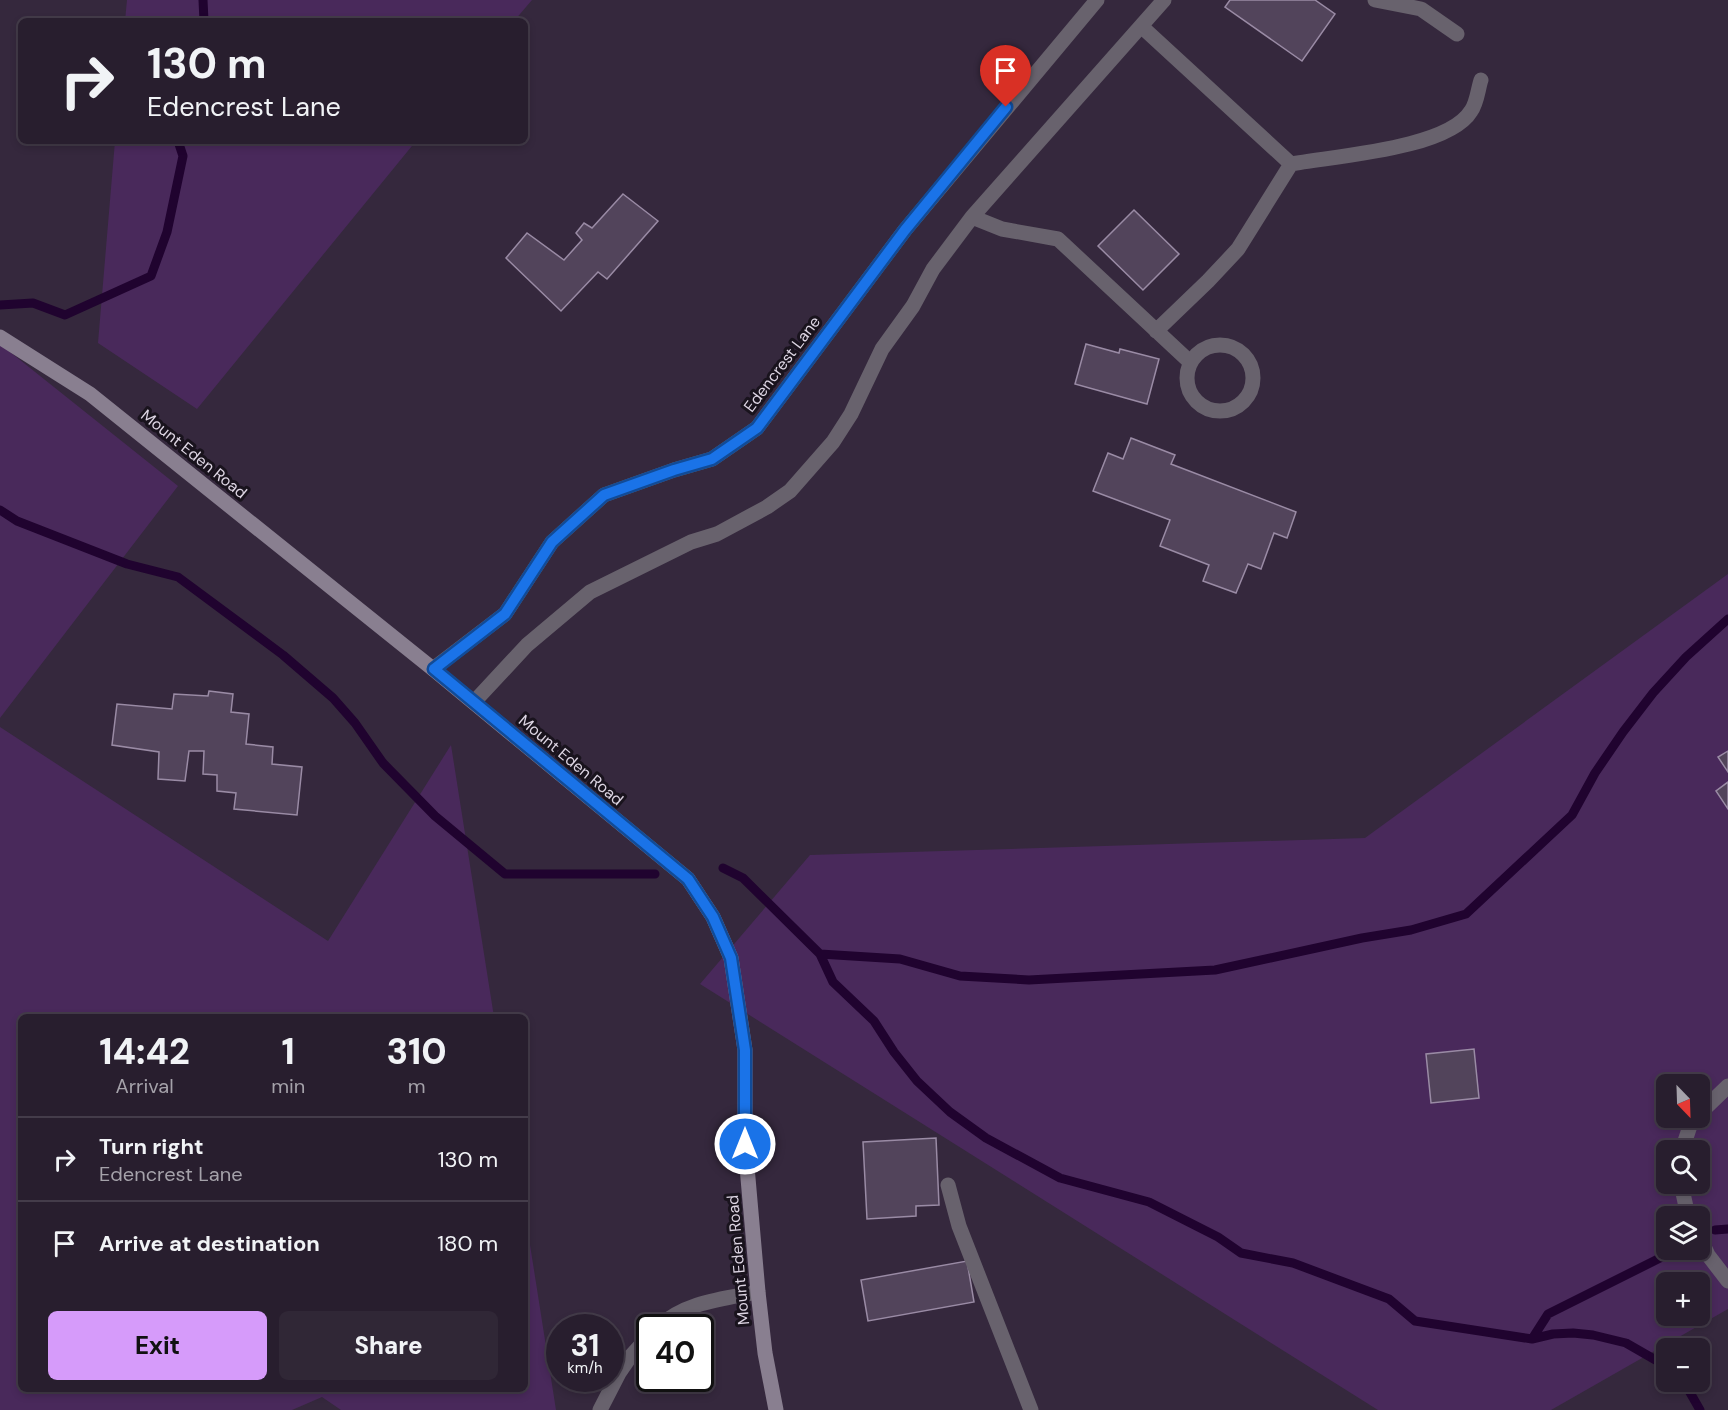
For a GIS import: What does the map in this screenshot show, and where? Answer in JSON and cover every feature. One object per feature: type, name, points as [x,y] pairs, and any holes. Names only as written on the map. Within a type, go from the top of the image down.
[{"type":"street","name":"Edencrest Lane","points":[[434,669],[505,614],[552,542],[604,495],[712,459],[757,428],[905,230],[1097,0]]},
{"type":"street","points":[[474,702],[527,645],[590,592],[691,542],[717,534],[768,507],[790,491],[833,442],[851,414],[882,350],[913,306],[933,268],[972,217],[1164,0]]},
{"type":"street","points":[[1375,0],[1421,9],[1457,34]]},
{"type":"street","points":[[1141,26],[1291,164]]},
{"type":"street","points":[[1156,330],[1238,249],[1291,164],[1381,150],[1425,140],[1450,130],[1471,111],[1481,80]]},
{"type":"street","points":[[972,217],[1002,229],[1058,239],[1190,362]]},
{"type":"street","name":"Mount Eden Road","points":[[0,337],[90,394],[434,669],[688,879],[713,917],[731,958],[745,1050],[745,1144],[758,1292],[765,1353],[776,1410]]},
{"type":"street","points":[[1216,345],[1227,345],[1238,349],[1252,366],[1253,387],[1241,405],[1220,412],[1208,410],[1191,396],[1187,385],[1190,362],[1206,348],[1216,345]]},
{"type":"street","points":[[1710,1103],[1728,1086]]},
{"type":"street","points":[[948,1185],[959,1226],[1031,1410]]},
{"type":"street","points":[[1710,1258],[1728,1281]]},
{"type":"street","points":[[674,1314],[692,1306],[758,1292]]},
{"type":"street","points":[[600,1410],[619,1373],[636,1350]]},
{"type":"shaded area","points":[[127,0],[532,0],[517,18],[125,18]]},
{"type":"shaded area","points":[[115,144],[414,144],[197,409],[98,343]]},
{"type":"shaded area","points":[[0,344],[178,486],[0,718]]},
{"type":"shaded area","points":[[1728,574],[1728,1309],[1710,1319],[1710,1272],[1656,1272],[1656,1326],[1698,1326],[1677,1338],[1656,1338],[1656,1350],[1551,1410],[1378,1410],[700,984],[810,855],[1365,838]]},
{"type":"shaded area","points":[[0,727],[328,941],[451,745],[494,1014],[18,1014],[18,1392],[528,1392],[528,1232],[546,1346],[546,1392],[553,1392],[556,1410],[341,1410],[322,1397],[292,1410],[0,1410]]},
{"type":"building","points":[[1230,0],[1315,0],[1335,14],[1302,61],[1225,7]]},
{"type":"building","points":[[623,194],[658,221],[607,279],[598,272],[561,311],[506,258],[527,233],[564,260],[582,240],[576,233],[584,223],[592,228]]},
{"type":"building","points":[[1134,210],[1179,254],[1143,290],[1098,246]]},
{"type":"building","points":[[1086,344],[1119,353],[1120,349],[1159,359],[1147,404],[1075,384]]},
{"type":"building","points":[[1131,438],[1175,455],[1171,464],[1296,512],[1287,538],[1274,533],[1261,569],[1248,564],[1236,593],[1203,581],[1209,565],[1160,546],[1170,520],[1093,491],[1108,453],[1123,459]]},
{"type":"building","points":[[209,691],[233,694],[231,712],[249,714],[246,744],[273,747],[272,764],[302,767],[297,815],[234,809],[236,793],[217,791],[217,775],[203,774],[204,751],[189,751],[185,781],[158,779],[159,752],[112,745],[117,704],[172,709],[174,694],[208,696]]},
{"type":"building","points":[[1728,751],[1728,772],[1718,757]]},
{"type":"building","points":[[1728,782],[1728,809],[1716,791]]},
{"type":"building","points":[[1474,1049],[1479,1098],[1431,1103],[1426,1054]]},
{"type":"building","points":[[936,1138],[939,1205],[916,1206],[916,1216],[867,1219],[863,1142]]},
{"type":"building","points":[[967,1261],[974,1302],[868,1321],[861,1280]]},
{"type":"waterway","points":[[203,0],[204,18]]},
{"type":"waterway","points":[[0,305],[33,303],[65,315],[151,276],[167,232],[183,156],[179,144]]},
{"type":"waterway","points":[[0,510],[17,521],[127,564],[178,577],[283,655],[333,698],[355,723],[383,763],[435,816],[505,874],[655,874]]},
{"type":"waterway","points":[[820,954],[900,959],[960,976],[1029,980],[1215,970],[1362,938],[1411,930],[1466,914],[1572,815],[1595,773],[1653,693],[1686,657],[1728,619]]},
{"type":"waterway","points":[[723,868],[743,878],[820,954],[833,982],[874,1021],[894,1052],[917,1081],[950,1112],[986,1138],[1060,1178],[1149,1202],[1218,1237],[1241,1253],[1293,1263],[1389,1299],[1415,1321],[1532,1339],[1553,1334],[1593,1335],[1626,1343],[1656,1360]]},
{"type":"waterway","points":[[1715,1230],[1728,1229]]},
{"type":"waterway","points":[[1532,1339],[1548,1314],[1656,1260]]},
{"type":"waterway","points":[[1690,1392],[1700,1410]]},
{"type":"route","points":[[745,1144],[745,1050],[731,958],[713,917],[688,879],[434,669],[505,614],[552,542],[604,495],[712,459],[757,428],[905,230],[1006,107]]}]
